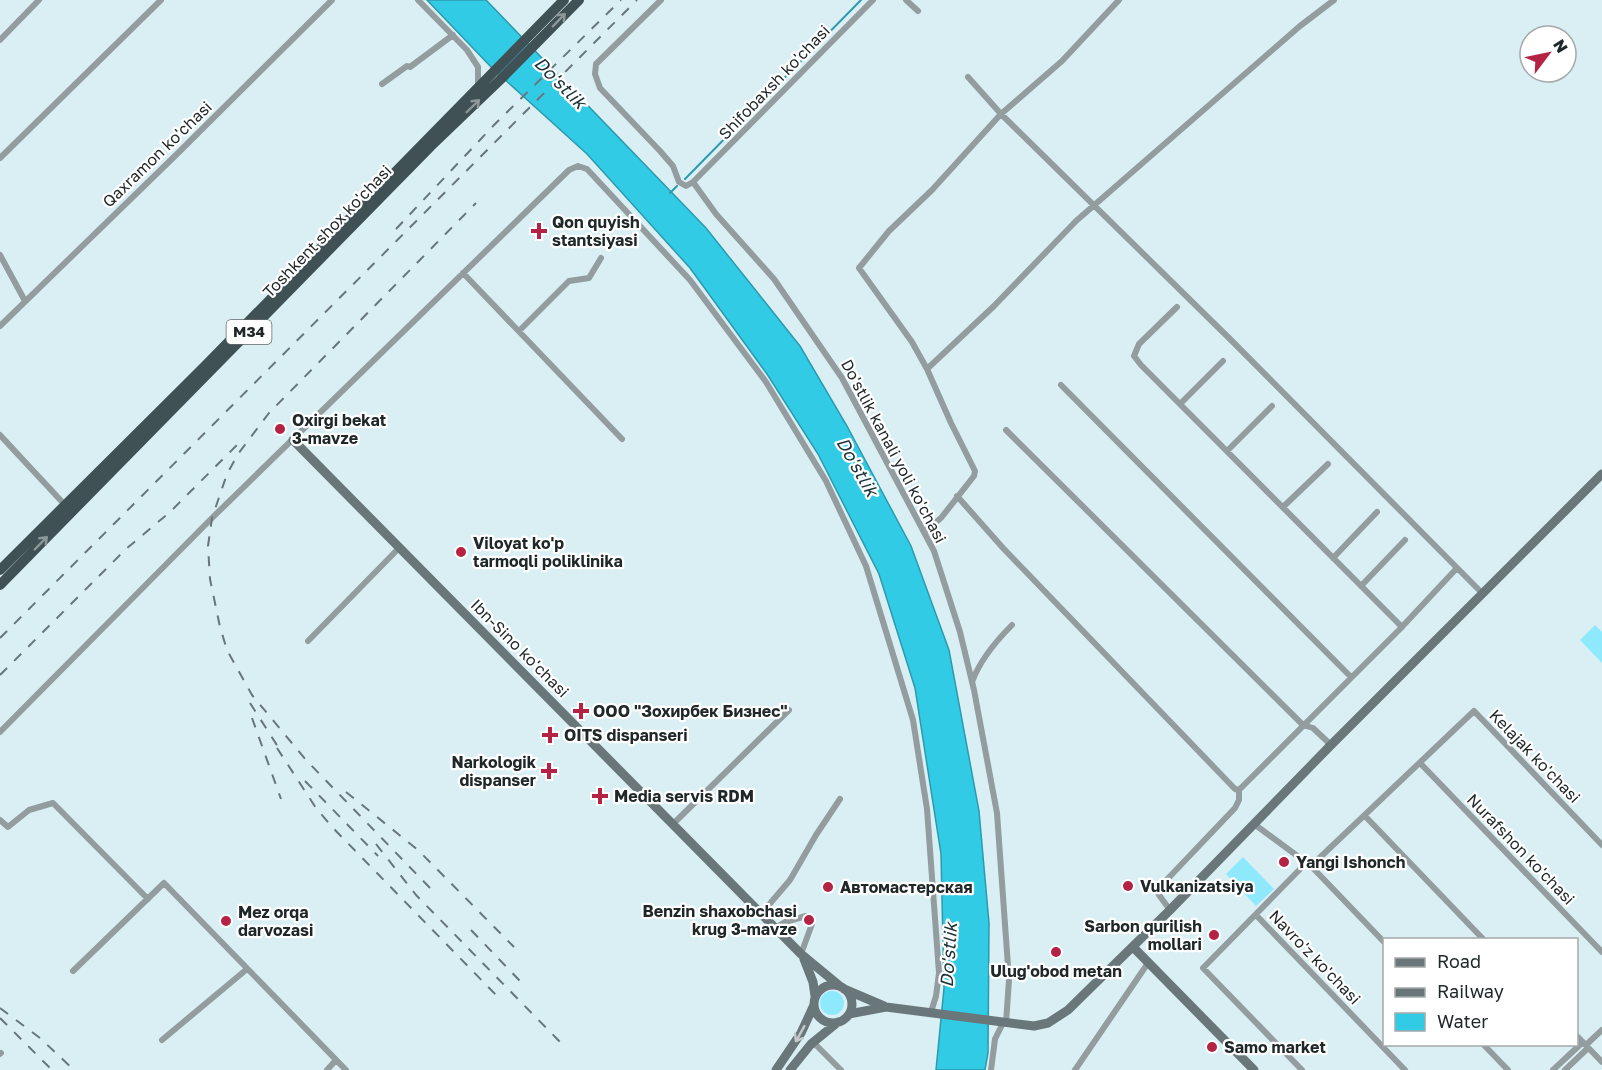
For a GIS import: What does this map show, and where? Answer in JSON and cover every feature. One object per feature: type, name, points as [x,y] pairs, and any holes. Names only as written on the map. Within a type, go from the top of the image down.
[{"type":"highway","points":[[536,37],[564,0]]},
{"type":"highway","points":[[496,76],[579,0]]},
{"type":"highway","name":"Toshkent shox ko'chasi","points":[[0,585],[478,86],[496,76]]},
{"type":"highway","name":"Toshkent shox ko'chasi","points":[[0,570],[65,505],[144,433],[431,146],[496,76]]},
{"type":"main road","name":"Ibn-Sino ko'chasi","points":[[293,440],[801,954],[842,988],[886,1006]]},
{"type":"main road","points":[[790,1070],[811,1044],[849,1014],[886,1006],[1034,1026],[1047,1023],[1060,1016],[1170,910],[1331,744],[1602,474]]},
{"type":"main road","points":[[1133,947],[1254,1070]]},
{"type":"main road","points":[[801,954],[810,972],[816,1012],[825,1021],[838,1022]]},
{"type":"main road","points":[[776,1070],[801,1033],[824,987],[829,985],[842,988],[851,1000],[849,1014]]},
{"type":"street","points":[[0,40],[39,0]]},
{"type":"street","points":[[0,158],[161,0]]},
{"type":"street","points":[[418,0],[467,50],[478,67],[478,86]]},
{"type":"street","name":"Do'stlik kanali yoli ko'chasi","points":[[661,0],[596,64],[595,74],[600,88],[673,166],[679,182],[686,186],[693,182],[716,214],[774,279],[807,325],[842,378],[934,551],[960,632],[972,682],[996,813],[1009,980],[1002,1022],[995,1039],[991,1070]]},
{"type":"street","name":"Shifobaxsh ko'chasi","points":[[693,182],[873,0]]},
{"type":"street","points":[[906,0],[918,11]]},
{"type":"street","points":[[924,532],[940,518],[974,476],[975,471],[912,342],[859,268],[889,231],[932,190],[1001,114],[1062,61],[1119,0]]},
{"type":"street","points":[[927,369],[994,306],[1094,205],[1300,26],[1334,0]]},
{"type":"street","name":"Qaxramon ko'chasi","points":[[0,326],[176,155],[329,1]]},
{"type":"street","points":[[382,84],[407,66],[410,67],[453,35]]},
{"type":"street","points":[[968,77],[985,98],[1232,341],[1482,593]]},
{"type":"street","points":[[0,732],[212,518],[569,170],[578,166],[587,170],[690,280],[766,382],[826,481],[866,566],[914,720],[927,809],[939,974],[933,1012]]},
{"type":"street","points":[[0,255],[26,301]]},
{"type":"street","points":[[519,331],[568,281],[589,278],[601,258]]},
{"type":"street","points":[[463,273],[622,439]]},
{"type":"street","points":[[1177,307],[1139,344],[1134,356],[1402,627]]},
{"type":"street","points":[[1180,404],[1223,361]]},
{"type":"street","points":[[1061,385],[1351,677]]},
{"type":"street","points":[[1227,451],[1272,406]]},
{"type":"street","points":[[1006,430],[1303,725],[1313,728],[1331,744]]},
{"type":"street","points":[[0,435],[65,505]]},
{"type":"street","points":[[1283,507],[1328,464]]},
{"type":"street","points":[[957,496],[1003,548],[1227,781],[1239,790]]},
{"type":"street","points":[[1333,558],[1377,512]]},
{"type":"street","points":[[1362,586],[1405,540]]},
{"type":"street","points":[[308,641],[399,548]]},
{"type":"street","points":[[1170,910],[1157,890],[1235,808],[1239,800],[1239,790],[1402,627],[1456,568]]},
{"type":"street","points":[[972,682],[977,669],[998,638],[1012,625]]},
{"type":"street","points":[[673,824],[789,710]]},
{"type":"street","name":"Kelajak ko'chasi","points":[[1420,764],[1474,711],[1602,845]]},
{"type":"street","points":[[1302,1070],[1203,968],[1308,864],[1365,816],[1420,764]]},
{"type":"street","name":"Nurafshon ko'chasi","points":[[1420,764],[1602,952]]},
{"type":"street","points":[[761,914],[790,880],[840,799]]},
{"type":"street","points":[[0,820],[8,827],[29,810],[53,802],[148,899]]},
{"type":"street","points":[[1365,816],[1483,938]]},
{"type":"street","points":[[1254,824],[1308,864],[1383,941]]},
{"type":"street","points":[[73,971],[164,883],[346,1070]]},
{"type":"street","name":"Navro'z ko'chasi","points":[[1256,915],[1405,1070]]},
{"type":"street","points":[[775,928],[784,922],[806,916]]},
{"type":"street","points":[[801,954],[812,924]]},
{"type":"street","points":[[1076,1070],[1148,963]]},
{"type":"street","points":[[162,1040],[247,969]]},
{"type":"street","points":[[1553,1070],[1602,1030]]},
{"type":"street","points":[[1578,1037],[1602,1062]]},
{"type":"street","points":[[811,1044],[817,1046],[841,1070]]},
{"type":"street","points":[[1565,1070],[1586,1045]]},
{"type":"street","points":[[1485,1046],[1508,1070]]},
{"type":"street","points":[[327,1070],[336,1060]]},
{"type":"shaded area","points":[[1595,625],[1602,632],[1602,663],[1580,640]]},
{"type":"shaded area","points":[[1243,857],[1274,889],[1256,906],[1226,874]]},
{"type":"shaded area","points":[[832,991],[841,994],[844,1003],[841,1012],[832,1015],[823,1012],[820,1003],[823,994]]},
{"type":"water","name":"Do'stlik","points":[[427,0],[486,0],[706,228],[800,346],[847,426],[911,546],[949,650],[979,811],[989,923],[988,1053],[985,1070],[936,1070],[944,988],[941,854],[915,688],[879,574],[818,454],[767,374],[690,268],[587,154],[491,67]]},
{"type":"waterway","points":[[685,179],[861,0]]},
{"type":"waterway","points":[[670,193],[677,186]]},
{"type":"railway","points":[[396,229],[495,124],[621,0]]},
{"type":"railway","points":[[0,638],[637,0]]},
{"type":"railway","points":[[430,888],[306,760],[252,695],[227,650],[220,627],[210,579],[208,546],[212,518],[227,474],[238,454],[269,413],[476,203]]},
{"type":"railway","points":[[0,675],[126,549],[170,512],[241,441]]},
{"type":"railway","points":[[250,703],[282,753]]},
{"type":"railway","points":[[252,718],[281,799]]},
{"type":"railway","points":[[277,748],[316,808],[333,828],[498,997]]},
{"type":"railway","points":[[305,781],[378,856]]},
{"type":"railway","points":[[346,792],[418,850],[514,947]]},
{"type":"railway","points":[[376,844],[416,895],[562,1044]]},
{"type":"railway","points":[[471,930],[520,981]]},
{"type":"railway","points":[[0,1008],[40,1038],[74,1070]]},
{"type":"railway","points":[[0,1018],[52,1070]]},
{"type":"place","name":"Qon quyish stantsiyasi","points":[[539,231]]},
{"type":"place","name":"Oxirgi bekat 3-mavze","points":[[280,429]]},
{"type":"place","name":"Viloyat ko'p tarmoqli poliklinika","points":[[461,552]]},
{"type":"place","name":"ООО \"Зохирбек Бизнес\"","points":[[581,711]]},
{"type":"place","name":"OITS dispanseri","points":[[550,735]]},
{"type":"place","name":"Narkologik dispanser","points":[[549,771]]},
{"type":"place","name":"Media servis RDM","points":[[600,796]]},
{"type":"place","name":"Yangi Ishonch","points":[[1284,862]]},
{"type":"place","name":"Vulkanizatsiya","points":[[1128,886]]},
{"type":"place","name":"Автомастерская","points":[[828,887]]},
{"type":"place","name":"Benzin shaxobchasi krug 3-mavze","points":[[809,920]]},
{"type":"place","name":"Mez orqa darvozasi","points":[[226,921]]},
{"type":"place","name":"Sarbon qurilish mollari","points":[[1214,935]]},
{"type":"place","name":"Ulug'obod metan","points":[[1056,952]]},
{"type":"place","name":"Samo market","points":[[1212,1047]]}]
